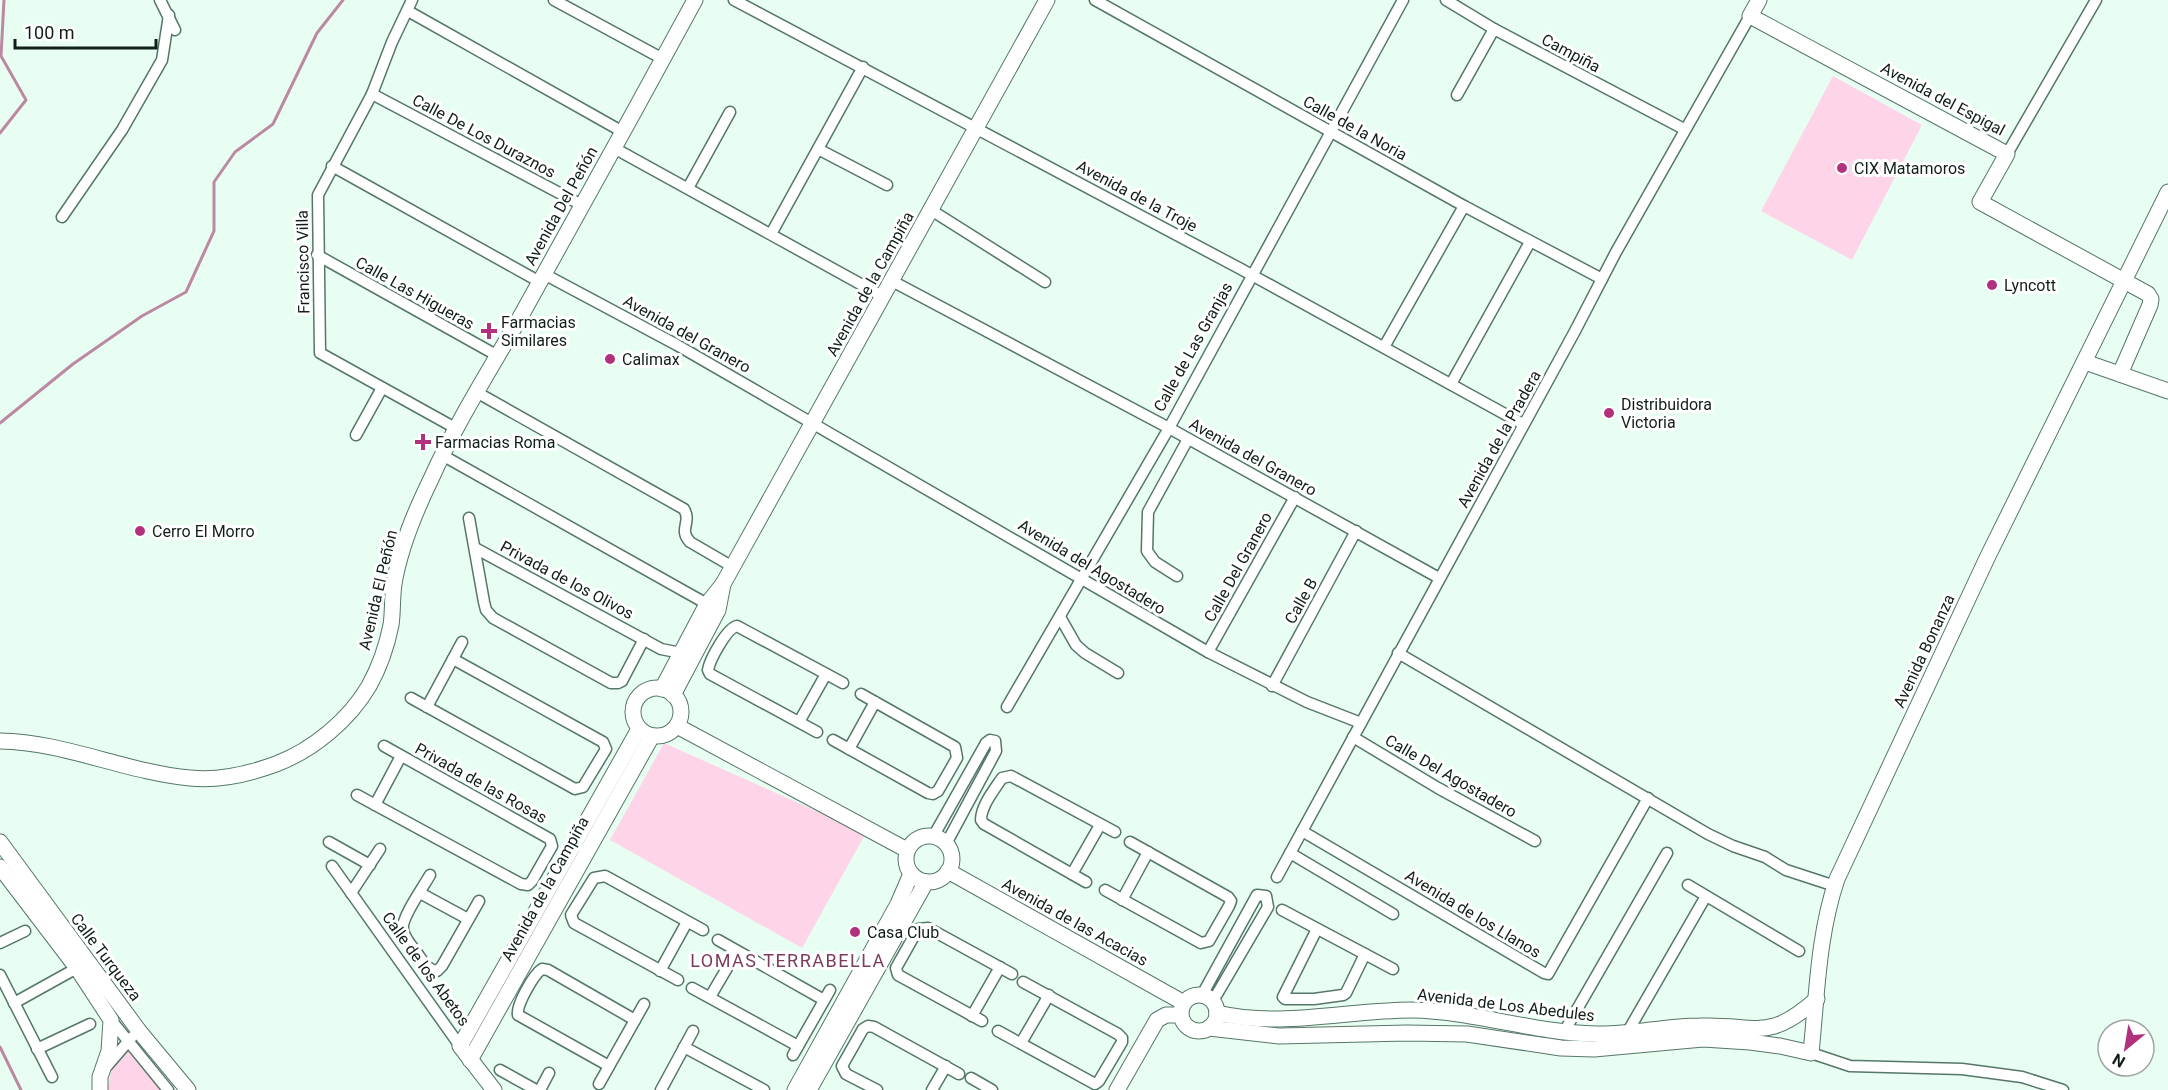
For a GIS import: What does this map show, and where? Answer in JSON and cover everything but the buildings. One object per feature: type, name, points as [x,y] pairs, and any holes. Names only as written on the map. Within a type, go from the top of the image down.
[{"type":"street","points":[[160,0],[175,30]]},
{"type":"street","points":[[554,0],[663,59]]},
{"type":"street","name":"Avenida Del Peñón","points":[[457,429],[694,0]]},
{"type":"street","name":"Avenida de la Troje","points":[[734,0],[1252,275],[1523,424]]},
{"type":"street","name":"Avenida de la Campiña","points":[[668,692],[699,652],[707,604],[733,567],[1047,0]]},
{"type":"street","name":"Calle de la Noria","points":[[1095,0],[1464,206],[1602,279]]},
{"type":"street","name":"Calle de Las Granjas","points":[[1007,707],[1169,428],[1403,0]]},
{"type":"street","name":"Campiña","points":[[1446,0],[1494,29],[1684,129]]},
{"type":"street","points":[[1750,16],[1759,0]]},
{"type":"street","points":[[2007,154],[2096,0]]},
{"type":"street","points":[[410,5],[623,132]]},
{"type":"street","name":"Francisco Villa","points":[[410,5],[392,42],[372,94],[318,195],[320,353],[457,429]]},
{"type":"street","points":[[62,217],[122,130],[162,60],[169,15]]},
{"type":"street","name":"Avenida de la Pradera","points":[[1277,877],[1684,129],[1750,16]]},
{"type":"street","name":"Avenida del Espigal","points":[[1750,16],[2007,154],[1980,202],[2123,281]]},
{"type":"street","points":[[1457,95],[1494,29]]},
{"type":"street","points":[[771,234],[863,67]]},
{"type":"street","name":"Calle De Los Duraznos","points":[[372,94],[582,205]]},
{"type":"street","points":[[688,188],[730,112]]},
{"type":"street","points":[[614,148],[884,297]]},
{"type":"street","points":[[818,149],[887,185]]},
{"type":"street","name":"Avenida del Granero","points":[[332,166],[542,278],[678,345],[814,423]]},
{"type":"street","name":"Avenida Bonanza","points":[[1811,1053],[1819,955],[1827,909],[1835,886],[1988,556],[2168,192]]},
{"type":"street","points":[[1384,347],[1464,206]]},
{"type":"street","points":[[931,210],[1045,282]]},
{"type":"street","points":[[1452,384],[1530,242]]},
{"type":"street","name":"Calle Las Higueras","points":[[317,255],[498,356]]},
{"type":"street","name":"Avenida del Granero","points":[[892,281],[1169,428],[1439,578]]},
{"type":"street","points":[[2120,374],[2151,299],[2144,290],[2123,281]]},
{"type":"street","points":[[2085,362],[2168,391]]},
{"type":"street","points":[[356,435],[382,388]]},
{"type":"street","points":[[478,393],[684,509],[687,519],[685,537],[733,567]]},
{"type":"street","name":"Avenida del Agostadero","points":[[814,423],[1208,652],[1272,686],[1361,723]]},
{"type":"street","name":"Avenida El Peñón","points":[[0,741],[22,741],[130,767],[188,778],[223,778],[249,773],[279,763],[308,748],[340,722],[369,686],[391,625],[394,585],[402,552],[414,518],[442,455],[457,429]]},
{"type":"street","points":[[1177,576],[1155,562],[1147,551],[1148,512],[1188,439]]},
{"type":"street","points":[[442,455],[707,604]]},
{"type":"street","name":"Calle Del Granero","points":[[1208,652],[1294,497]]},
{"type":"street","name":"Privada de los Olivos","points":[[468,518],[484,602],[486,610],[493,618],[611,683],[622,681],[644,639]]},
{"type":"street","name":"Calle B","points":[[1272,686],[1356,531]]},
{"type":"street","name":"Privada de los Olivos","points":[[475,548],[662,649],[699,652]]},
{"type":"street","name":"Avenida de la Campiña","points":[[704,622],[722,599],[723,584]]},
{"type":"street","points":[[1060,617],[1076,645],[1118,673]]},
{"type":"street","points":[[816,732],[710,674],[699,652],[729,629],[737,626],[843,683]]},
{"type":"street","points":[[427,707],[462,642]]},
{"type":"street","name":"Avenida de la Campiña","points":[[668,692],[699,652]]},
{"type":"street","points":[[1398,653],[1677,817],[1732,846],[1765,857],[1786,870],[1835,886]]},
{"type":"street","points":[[411,698],[575,789],[583,788],[606,749],[603,742],[453,659]]},
{"type":"street","points":[[799,722],[826,674]]},
{"type":"street","points":[[650,689],[668,692],[681,710],[677,726],[666,735],[646,732],[634,718],[636,700],[650,689]]},
{"type":"street","points":[[833,740],[928,793],[933,794],[938,791],[957,758],[955,747],[861,694]]},
{"type":"street","points":[[849,749],[875,702]]},
{"type":"street","points":[[677,726],[907,850]]},
{"type":"street","name":"Avenida de la Campiña","points":[[589,833],[612,778],[646,732]]},
{"type":"street","name":"Avenida de la Campiña","points":[[470,1060],[520,986],[564,882],[646,732]]},
{"type":"street","name":"Calle Del Agostadero","points":[[1353,737],[1438,788],[1535,841]]},
{"type":"street","points":[[992,740],[996,743],[996,751],[976,786],[939,840],[964,780],[986,742],[992,740]]},
{"type":"street","name":"Privada de las Rosas","points":[[357,795],[521,885],[528,885],[541,866],[552,846],[550,839],[384,746]]},
{"type":"street","name":"Privada de las Rosas","points":[[375,805],[402,756]]},
{"type":"street","points":[[595,769],[612,778]]},
{"type":"street","points":[[950,771],[964,780]]},
{"type":"street","points":[[1086,882],[984,824],[981,815],[992,794],[1002,778],[1011,776],[1114,832]]},
{"type":"street","points":[[976,786],[992,794]]},
{"type":"street","name":"Avenida de los Llanos","points":[[1302,831],[1534,968],[1548,974],[1648,798]]},
{"type":"street","points":[[1072,874],[1100,825]]},
{"type":"street","points":[[918,839],[939,840],[952,857],[948,871],[941,879],[926,882],[911,874],[906,862],[907,850],[918,839]]},
{"type":"street","name":"Calle Turqueza","points":[[0,842],[139,1031],[188,1090]]},
{"type":"street","points":[[329,842],[370,865]]},
{"type":"street","points":[[1105,890],[1201,943],[1209,941],[1231,903],[1228,897],[1130,842]]},
{"type":"street","points":[[351,893],[380,849]]},
{"type":"street","points":[[1122,900],[1148,852]]},
{"type":"street","points":[[1564,1032],[1667,853]]},
{"type":"street","points":[[1290,854],[1393,914]]},
{"type":"street","name":"Calle de los Abetos","points":[[332,866],[398,961],[494,1090]]},
{"type":"street","points":[[541,866],[582,897]]},
{"type":"street","name":"Calle Turqueza","points":[[0,867],[77,968],[111,1020],[168,1090]]},
{"type":"street","name":"Avenida de las Acacias","points":[[948,871],[1183,1009]]},
{"type":"street","points":[[809,1090],[833,1034],[911,874]]},
{"type":"street","points":[[430,875],[402,928],[429,969],[437,971],[442,966],[479,901]]},
{"type":"street","points":[[678,980],[574,923],[571,915],[594,878],[604,876],[703,930]]},
{"type":"street","name":"Avenida de la Campiña","points":[[460,1046],[564,882]]},
{"type":"street","points":[[795,1090],[833,1034],[926,882]]},
{"type":"street","points":[[1688,885],[1800,951]]},
{"type":"street","points":[[420,892],[468,919]]},
{"type":"street","points":[[1183,1009],[1190,1028],[1200,1031],[1209,1028],[1216,1019],[1211,1003],[1237,931],[1257,896],[1266,896],[1268,907],[1211,1003]]},
{"type":"street","points":[[1627,1033],[1706,896]]},
{"type":"street","points":[[1282,910],[1393,969]]},
{"type":"street","points":[[660,971],[687,922]]},
{"type":"street","points":[[1220,923],[1237,931]]},
{"type":"street","points":[[1000,967],[977,1018],[898,975],[896,968],[918,929],[928,928],[1000,967],[1012,974]]},
{"type":"street","points":[[1317,929],[1283,997],[1288,1001],[1346,993],[1365,954]]},
{"type":"street","points":[[0,943],[25,931]]},
{"type":"street","points":[[692,988],[796,1051],[827,995],[718,940]]},
{"type":"street","points":[[892,940],[907,948]]},
{"type":"street","points":[[398,961],[416,951]]},
{"type":"street","points":[[710,998],[737,951]]},
{"type":"street","points":[[14,1003],[77,968]]},
{"type":"street","points":[[609,1066],[518,1015],[520,986],[542,969],[548,970],[635,1020]]},
{"type":"street","points":[[0,975],[52,1077]]},
{"type":"street","points":[[998,1031],[1093,1083],[1099,1081],[1122,1042],[1121,1036],[1023,981]]},
{"type":"street","points":[[1021,1043],[1049,995]]},
{"type":"street","points":[[1117,1090],[1160,1018],[1183,1009],[1192,996],[1211,1003]]},
{"type":"street","points":[[1314,999],[1315,1016]]},
{"type":"street","name":"Avenida de Los Abedules","points":[[1209,1028],[1279,1036],[1413,1033],[1483,1036],[1561,1048],[1609,1048],[1700,1026],[1756,1030],[1773,1028],[1787,1022],[1817,999]]},
{"type":"street","name":"Avenida de Los Abedules","points":[[1211,1003],[1235,1017],[1281,1019],[1414,1011],[1466,1016],[1564,1032],[1670,1034],[1750,1042],[1811,1053]]},
{"type":"street","points":[[599,1084],[644,1004]]},
{"type":"street","points":[[1413,1033],[1423,1022],[1414,1011]]},
{"type":"street","points":[[100,1084],[109,1051],[111,1020]]},
{"type":"street","points":[[812,1022],[853,1046]]},
{"type":"street","points":[[37,1049],[90,1024]]},
{"type":"street","points":[[877,1090],[846,1074],[842,1066],[863,1029],[868,1026],[874,1027],[959,1074]]},
{"type":"street","points":[[89,1090],[100,1084],[127,1041],[139,1031]]},
{"type":"street","points":[[661,1090],[693,1031]]},
{"type":"street","points":[[684,1047],[764,1090]]},
{"type":"street","points":[[1811,1053],[1850,1065],[1962,1070],[2022,1077],[2063,1090]]},
{"type":"street","points":[[1110,1064],[1126,1074]]},
{"type":"street","points":[[932,1090],[946,1066]]},
{"type":"street","points":[[500,1070],[538,1090],[549,1073]]},
{"type":"street","points":[[2018,1090],[2022,1077]]},
{"type":"street","points":[[970,1078],[992,1090]]},
{"type":"shaded area","name":"CIX Matamoros","points":[[1833,76],[1922,125],[1852,260],[1761,211]]},
{"type":"shaded area","points":[[664,743],[866,833],[802,948],[610,840]]},
{"type":"shaded area","points":[[128,1049],[161,1090],[107,1090],[113,1064]]},
{"type":"waterway","points":[[0,133],[26,100],[1,56],[4,0]]},
{"type":"waterway","points":[[0,423],[73,364],[142,316],[186,292],[214,231],[214,182],[235,152],[273,124],[317,33],[343,0]]},
{"type":"waterway","points":[[0,1047],[21,1090]]},
{"type":"place","name":"CIX Matamoros","points":[[1842,168]]},
{"type":"place","name":"Lyncott","points":[[1992,285]]},
{"type":"place","name":"Farmacias Similares","points":[[489,331]]},
{"type":"place","name":"Calimax","points":[[610,359]]},
{"type":"place","name":"Distribuidora Victoria","points":[[1609,413]]},
{"type":"place","name":"Farmacias Roma","points":[[423,442]]},
{"type":"place","name":"Cerro El Morro","points":[[140,531]]},
{"type":"place","name":"Casa Club","points":[[855,932]]},
{"type":"district","name":"LOMAS TERRABELLA","points":[[788,960]]}]
